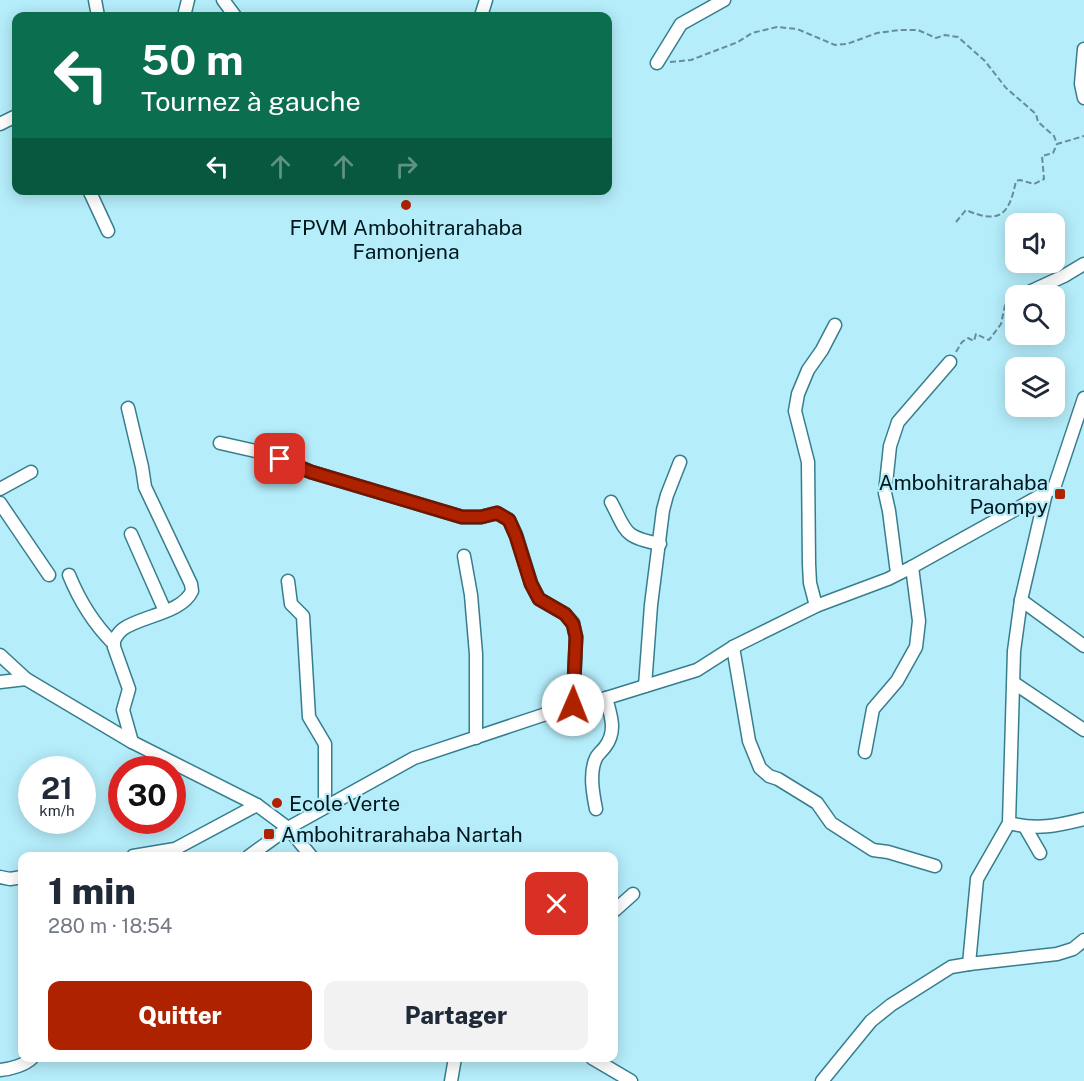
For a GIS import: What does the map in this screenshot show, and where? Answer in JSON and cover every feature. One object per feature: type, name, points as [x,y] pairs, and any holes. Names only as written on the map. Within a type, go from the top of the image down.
[{"type":"street","points":[[657,63],[681,24],[724,0]]},
{"type":"street","points":[[1084,50],[1081,84],[1084,99]]},
{"type":"street","points":[[91,195],[108,231]]},
{"type":"street","points":[[1044,285],[1084,264]]},
{"type":"street","points":[[816,606],[810,583],[807,462],[795,411],[798,394],[807,370],[822,350],[835,325]]},
{"type":"street","points":[[897,573],[885,493],[890,446],[898,422],[950,362]]},
{"type":"street","points":[[255,852],[288,828],[325,806],[414,758],[573,705],[606,698],[697,670],[733,647],[816,606],[888,579],[912,567],[1054,488],[1084,398]]},
{"type":"street","points":[[113,644],[122,630],[165,611],[191,595],[192,587],[145,487],[128,408]]},
{"type":"street","points":[[220,443],[264,453],[311,472],[462,517],[481,517],[497,513],[509,520],[531,584],[539,599],[565,614],[573,624],[576,637],[573,705]]},
{"type":"street","points":[[645,686],[651,605],[667,495],[680,462]]},
{"type":"street","points":[[0,489],[31,472]]},
{"type":"street","points":[[969,964],[977,879],[1009,823],[1014,651],[1021,600],[1046,493]]},
{"type":"street","points":[[611,502],[627,534],[660,544]]},
{"type":"street","points":[[0,503],[50,575]]},
{"type":"street","points":[[131,534],[165,611]]},
{"type":"street","points":[[464,556],[471,595],[476,654],[476,738]]},
{"type":"street","points":[[865,752],[873,709],[897,681],[916,647],[919,621],[912,567]]},
{"type":"street","points":[[69,575],[80,600],[96,626],[113,644],[129,689],[123,710],[132,742]]},
{"type":"street","points":[[288,581],[291,604],[303,616],[309,717],[325,744],[325,806]]},
{"type":"street","points":[[1021,600],[1084,646]]},
{"type":"street","points":[[733,647],[749,741],[760,768],[769,776],[817,803],[831,823],[873,850],[888,852],[935,866]]},
{"type":"street","points":[[0,655],[26,679],[132,742],[257,805],[288,828],[308,852]]},
{"type":"street","points":[[0,682],[26,679]]},
{"type":"street","points":[[1014,683],[1084,730]]},
{"type":"street","points":[[596,809],[592,783],[594,763],[613,733],[612,718],[606,698]]},
{"type":"street","points":[[157,852],[175,849],[257,805]]},
{"type":"street","points":[[1009,823],[1025,827],[1051,828],[1084,819]]},
{"type":"street","points":[[1025,827],[1040,853]]},
{"type":"street","points":[[0,877],[18,878]]},
{"type":"street","points":[[618,907],[633,894]]},
{"type":"street","points":[[822,1081],[871,1021],[891,1005],[951,967],[1057,954],[1074,949],[1084,940]]},
{"type":"street","points":[[0,1070],[28,1062]]},
{"type":"street","points":[[451,1081],[454,1062]]},
{"type":"street","points":[[599,1062],[631,1081]]},
{"type":"path","points":[[657,63],[691,60],[738,42],[752,33],[777,27],[797,28],[835,45],[847,44],[877,33],[898,30],[918,30],[936,38],[945,35],[958,38],[985,61],[1006,88],[1036,114],[1038,122],[1054,136],[1057,144],[1053,153],[1042,156],[1044,179],[1034,184],[1016,181],[1009,208],[1003,214],[993,216],[966,210],[956,222]]},
{"type":"path","points":[[1057,144],[1084,135]]},
{"type":"path","points":[[950,362],[962,342],[968,338],[974,341],[976,334],[989,340],[1001,324],[1005,305]]},
{"type":"place","name":"FPVM Ambohitrarahaba Famonjena","points":[[406,205]]},
{"type":"place","name":"Ambohitrarahaba Paompy","points":[[1060,494]]},
{"type":"place","name":"Ecole Verte","points":[[277,803]]},
{"type":"place","name":"Ambohitrarahaba Nartah","points":[[269,834]]},
{"type":"route","points":[[280,459],[311,472],[462,517],[481,517],[497,513],[509,520],[531,584],[539,599],[565,614],[573,624],[576,637],[573,705]]}]
